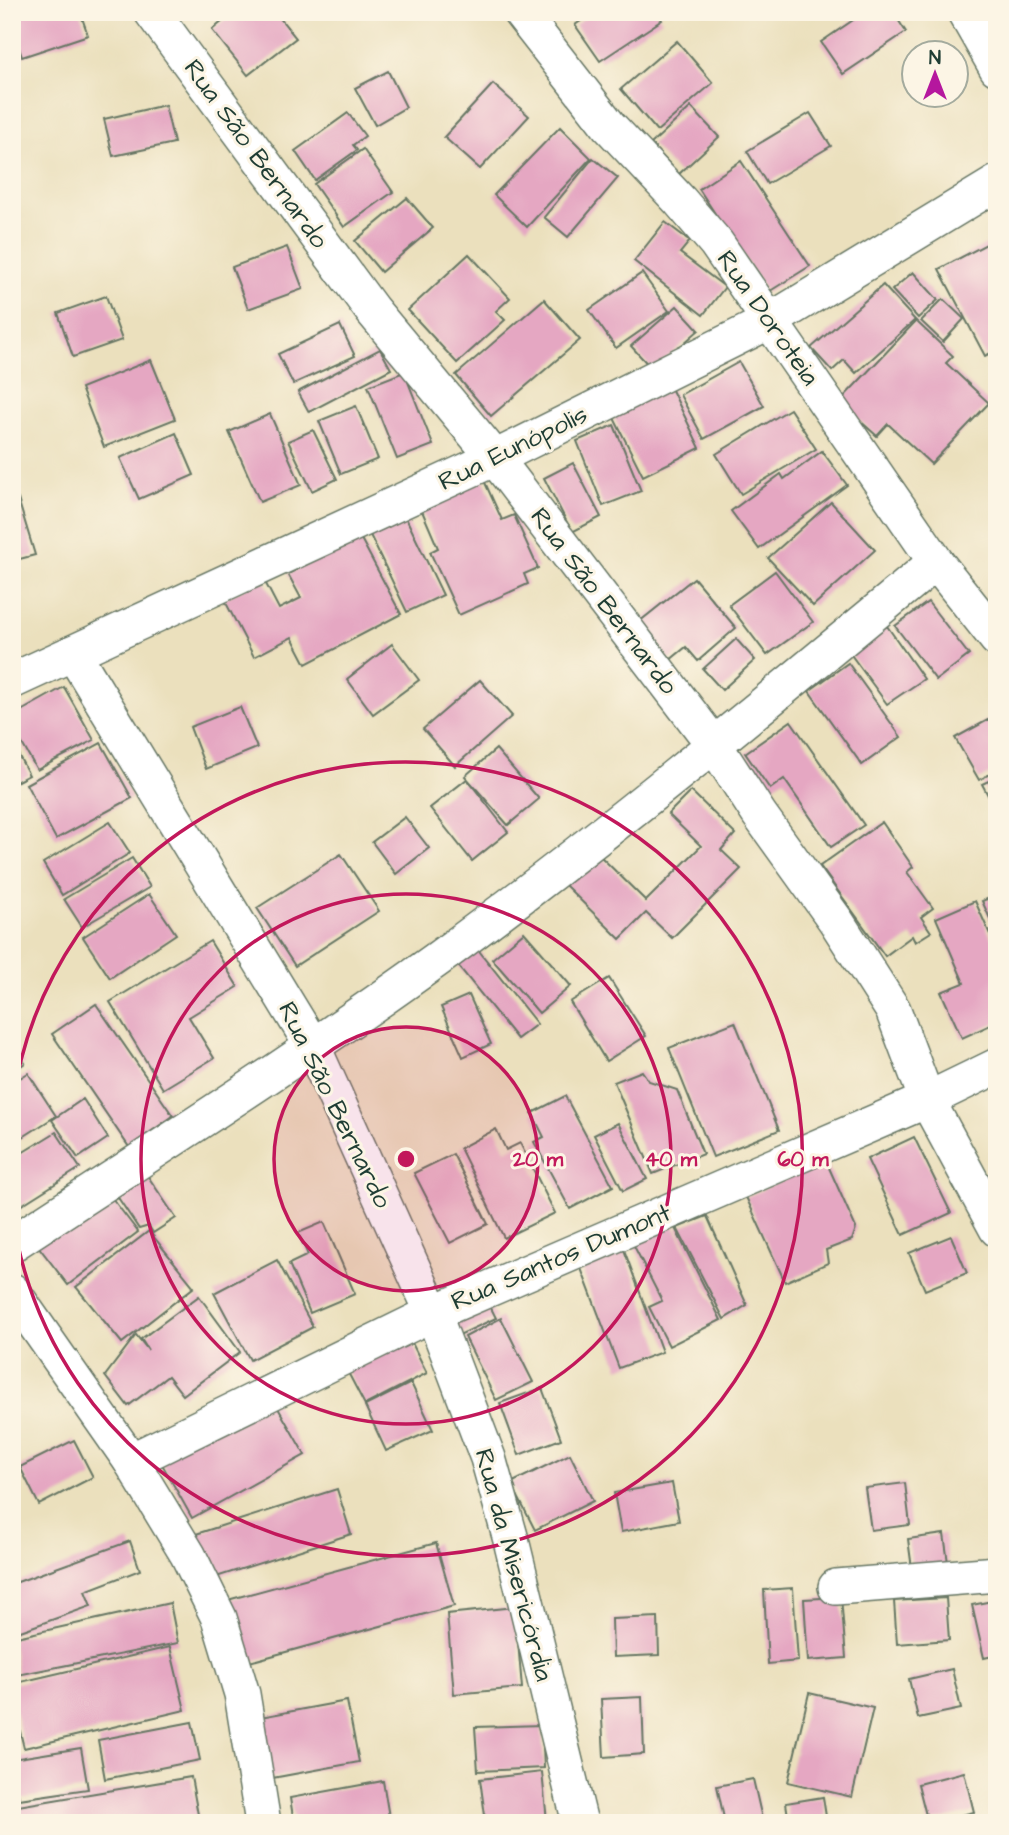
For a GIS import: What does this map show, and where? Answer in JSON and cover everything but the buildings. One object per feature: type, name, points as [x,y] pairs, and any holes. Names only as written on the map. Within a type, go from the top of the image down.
[{"type":"street","name":"Rua São Bernardo","points":[[152,12],[372,310],[495,458],[715,746],[836,921],[893,1010],[927,1100],[997,1228]]},
{"type":"street","name":"Rua Doroteia","points":[[520,12],[609,127],[716,243],[936,562],[997,639]]},
{"type":"street","points":[[965,12],[997,68]]},
{"type":"street","name":"Rua Eunópolis","points":[[12,681],[495,458],[769,321],[997,184]]},
{"type":"street","points":[[12,1244],[437,960],[715,746],[936,562]]},
{"type":"street","name":"Rua São Bernardo","points":[[74,653],[312,1045],[433,1313]]},
{"type":"street","name":"Rua Santos Dumont","points":[[131,1461],[433,1313],[927,1100],[997,1066]]},
{"type":"street","points":[[12,1291],[131,1461],[188,1555],[219,1618],[242,1694],[263,1823]]},
{"type":"street","name":"Rua da Misericórdia","points":[[433,1313],[488,1458],[511,1540],[580,1823]]},
{"type":"street","points":[[836,1587],[997,1574]]}]
